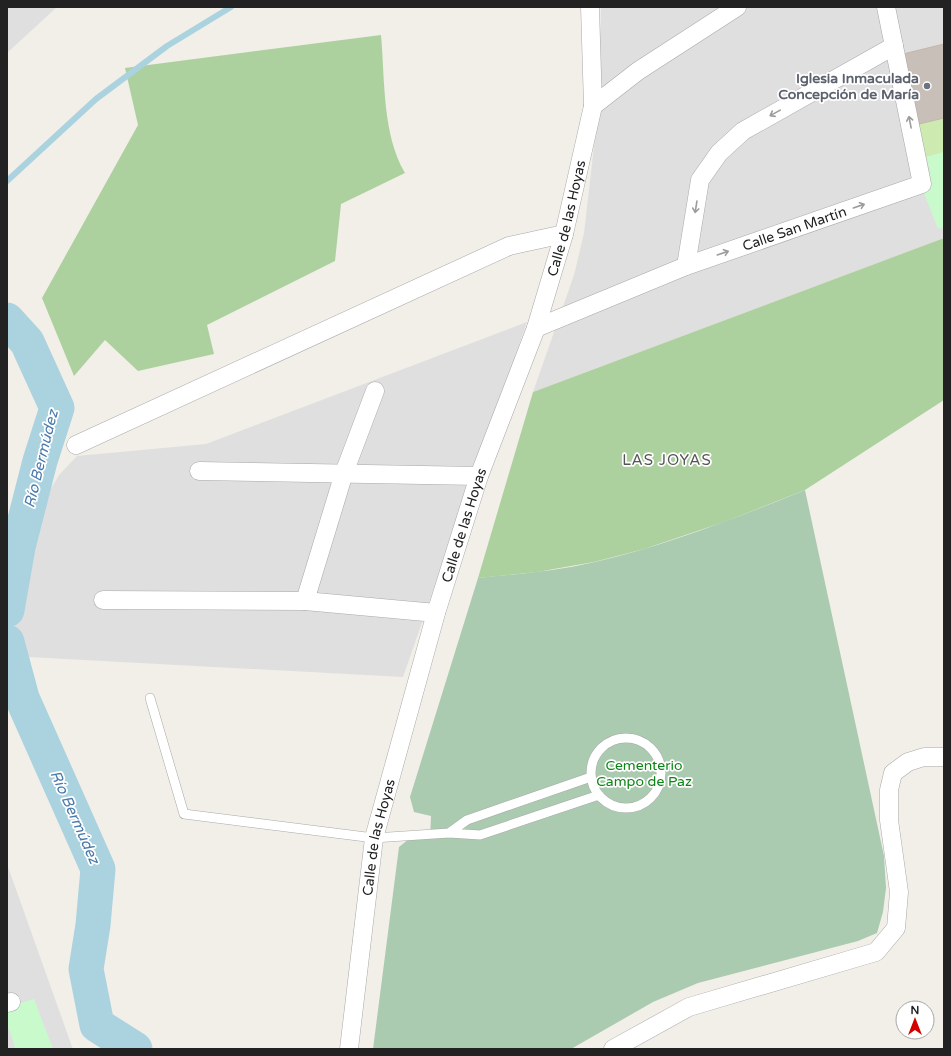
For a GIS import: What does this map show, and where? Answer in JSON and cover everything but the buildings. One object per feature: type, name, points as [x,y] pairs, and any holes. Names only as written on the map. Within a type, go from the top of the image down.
[{"type":"street","name":"Calle de las Hoyas","points":[[349,1049],[374,838],[436,613],[479,476],[536,328],[564,234],[593,106],[590,7]]},
{"type":"street","points":[[593,106],[638,71],[737,7]]},
{"type":"street","points":[[686,266],[700,180],[719,153],[742,131],[894,46],[886,7]]},
{"type":"street","name":"Calle San Martín","points":[[536,328],[686,266],[922,184],[894,46]]},
{"type":"street","points":[[76,445],[509,246],[564,234]]},
{"type":"street","points":[[305,601],[344,473],[375,391]]},
{"type":"street","points":[[199,471],[479,476]]},
{"type":"street","points":[[103,600],[305,601],[436,613]]},
{"type":"street","points":[[613,1049],[689,1008],[876,952],[896,928],[899,892],[889,820],[889,790],[893,773],[908,762],[924,757],[944,757]]},
{"type":"lane","points":[[150,698],[184,814],[374,838],[449,833],[480,835],[599,795]]},
{"type":"lane","points":[[627,737],[637,739],[654,750],[662,769],[662,779],[653,797],[645,803],[635,807],[620,807],[606,802],[599,795],[591,777],[591,767],[597,753],[608,742],[627,737]]},
{"type":"lane","points":[[449,833],[468,820],[591,777]]},
{"type":"shaded area","points":[[7,7],[57,7],[7,53]]},
{"type":"shaded area","points":[[601,7],[944,7],[944,238],[533,392],[574,275],[584,233],[598,112]]},
{"type":"shaded area","points":[[527,322],[403,677],[28,657],[12,628],[31,522],[59,475],[77,456],[206,444]]},
{"type":"shaded area","points":[[7,864],[70,1041],[73,1049],[7,1049]]},
{"type":"green space","points":[[381,35],[388,124],[392,141],[405,173],[341,204],[335,261],[207,325],[214,354],[138,371],[105,340],[74,376],[42,298],[138,125],[125,68]]},
{"type":"green space","points":[[944,118],[944,152],[926,157],[919,124]]},
{"type":"green space","points":[[944,152],[944,227],[938,229],[922,188],[928,181],[930,174],[926,157]]},
{"type":"green space","points":[[944,238],[944,400],[805,490],[727,521],[644,549],[594,562],[537,572],[478,578],[533,392]]},
{"type":"green space","name":"Cementerio Campo de Paz","points":[[805,490],[884,856],[886,888],[883,912],[877,933],[858,941],[698,983],[653,1002],[571,1049],[373,1049],[399,847],[410,838],[430,839],[431,816],[414,812],[410,797],[478,578],[566,568],[622,555],[701,530]]},
{"type":"green space","points":[[34,999],[53,1049],[15,1049],[7,1025],[7,1007]]},
{"type":"waterway","points":[[7,181],[96,99],[167,46],[231,7]]},
{"type":"waterway","name":"Río Bermúdez","points":[[7,320],[27,342],[57,408],[40,461],[18,547],[7,610]]},
{"type":"waterway","name":"Río Bermúdez","points":[[7,642],[22,698],[98,869],[93,925],[86,969],[97,1025],[135,1049]]},
{"type":"place","name":"Iglesia Inmaculada Concepción de María","points":[[927,86]]},
{"type":"district","name":"LAS JOYAS","points":[[667,460]]}]
